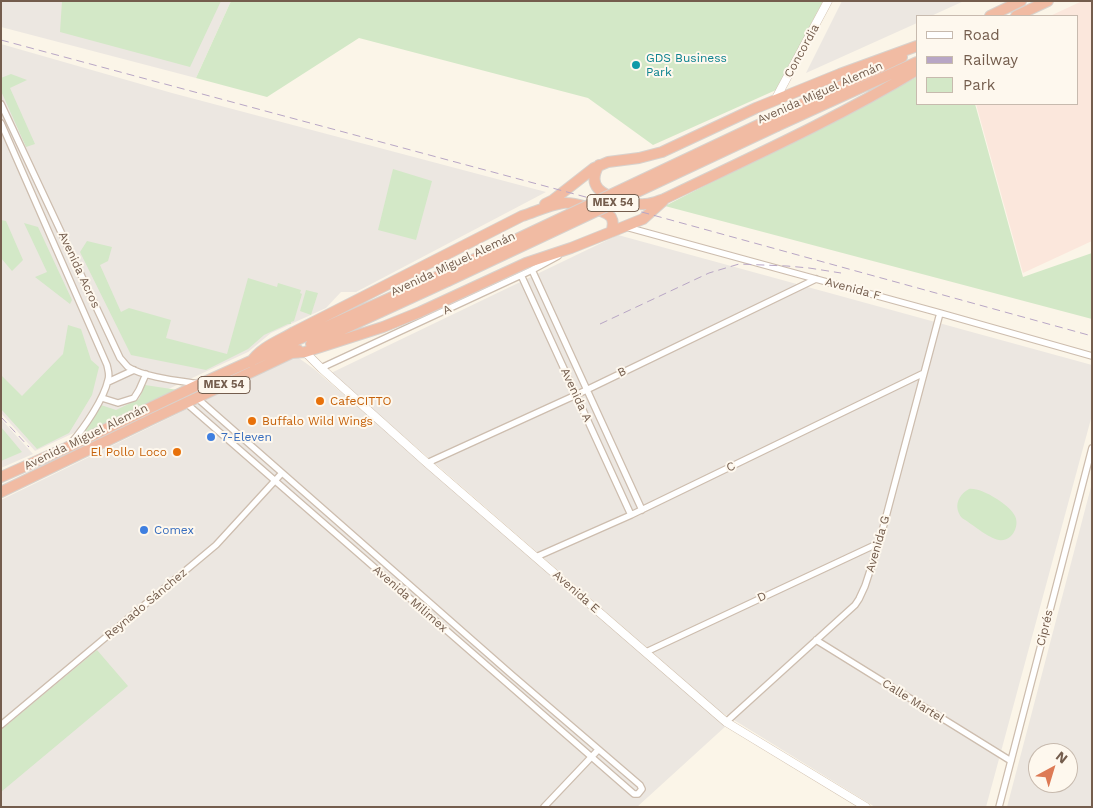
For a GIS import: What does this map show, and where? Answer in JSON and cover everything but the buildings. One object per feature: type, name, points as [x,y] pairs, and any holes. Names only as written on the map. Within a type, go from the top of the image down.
[{"type":"highway","points":[[992,15],[1021,1]]},
{"type":"highway","points":[[1018,15],[1048,1]]},
{"type":"highway","points":[[251,362],[254,356],[261,351],[294,332],[553,200],[588,171],[599,165],[662,152],[775,100],[916,46]]},
{"type":"highway","name":"Avenida Miguel Alemán","points":[[1,492],[916,51]]},
{"type":"highway","points":[[599,165],[595,173],[595,182],[596,187],[604,194],[625,202],[638,204],[652,203],[664,199],[815,126],[890,86],[915,66]]},
{"type":"highway","name":"Avenida Miguel Alemán","points":[[1,477],[200,384],[446,277],[777,126],[915,66]]},
{"type":"highway","points":[[292,353],[305,352],[357,336],[428,309],[526,263],[571,248],[612,227],[625,227],[643,219],[664,199]]},
{"type":"highway","points":[[522,216],[553,205],[571,203],[606,213],[612,219],[612,227]]},
{"type":"main road","name":"Concordia","points":[[775,100],[828,1]]},
{"type":"main road","name":"Avenida E","points":[[305,352],[427,463],[726,722],[866,807]]},
{"type":"street","name":"Avenida Acros","points":[[1,104],[120,358],[134,370],[146,374],[200,384]]},
{"type":"street","name":"Avenida Acros","points":[[1,123],[107,364],[108,382],[102,398],[77,436],[66,448]]},
{"type":"street","points":[[643,219],[649,234]]},
{"type":"street","name":"Avenida F","points":[[625,227],[1092,356]]},
{"type":"street","name":"A","points":[[321,368],[532,270],[571,248]]},
{"type":"street","name":"Avenida A","points":[[532,270],[642,510]]},
{"type":"street","name":"Avenida A","points":[[521,275],[631,515]]},
{"type":"street","name":"B","points":[[427,463],[586,390],[816,279]]},
{"type":"street","points":[[79,300],[91,296]]},
{"type":"street","name":"Avenida G","points":[[726,722],[859,599],[879,543],[940,313]]},
{"type":"street","points":[[91,327],[103,322]]},
{"type":"street","points":[[108,382],[134,370]]},
{"type":"street","name":"C","points":[[536,557],[642,510],[924,373]]},
{"type":"street","points":[[102,398],[118,403],[134,398],[146,374]]},
{"type":"street","name":"Avenida Milimex","points":[[186,403],[634,794],[641,792],[640,785],[197,398]]},
{"type":"street","name":"Ciprés","points":[[999,807],[1092,448]]},
{"type":"street","points":[[607,462],[617,456]]},
{"type":"street","name":"Reynado Sánchez","points":[[1,725],[216,546],[282,473]]},
{"type":"street","name":"D","points":[[646,652],[879,543]]},
{"type":"street","name":"Calle Martel","points":[[816,640],[1011,761]]},
{"type":"street","points":[[544,807],[598,750]]},
{"type":"shaded area","points":[[1,1],[231,1],[196,78],[1,27]]},
{"type":"shaded area","points":[[842,1],[964,1],[933,15],[916,15],[916,23],[806,73]]},
{"type":"shaded area","points":[[1092,1],[1092,241],[1023,273],[976,105],[1078,105],[1078,15],[1052,15],[1080,2]]},
{"type":"shaded area","points":[[1,44],[172,93],[546,192],[356,292],[341,292],[326,308],[271,333],[248,352],[35,451],[1,413]]},
{"type":"shaded area","points":[[618,235],[1092,365],[1092,415],[986,807],[875,807],[721,712],[331,373]]},
{"type":"shaded area","points":[[296,356],[314,369],[727,725],[637,807],[1,807],[1,500]]},
{"type":"shaded area","points":[[1,419],[33,454],[1,468]]},
{"type":"shaded area","points":[[1092,483],[1092,807],[1007,807]]},
{"type":"green space","points":[[62,1],[221,1],[190,67],[60,32]]},
{"type":"green space","name":"GDS Business Park","points":[[231,1],[823,1],[776,90],[653,145],[588,98],[359,38],[267,97],[196,78]]},
{"type":"green space","points":[[11,74],[27,80],[10,88],[35,144],[26,147],[1,91],[1,78]]},
{"type":"green space","points":[[916,78],[916,105],[975,105],[1023,277],[1092,253],[1092,319],[665,206]]},
{"type":"green space","points":[[393,169],[432,181],[416,240],[378,230]]},
{"type":"green space","points":[[1,220],[6,221],[23,260],[12,271],[1,258]]},
{"type":"green space","points":[[24,223],[38,227],[72,300],[70,304],[35,277],[47,272]]},
{"type":"green space","points":[[87,241],[112,247],[108,261],[100,265],[121,312],[129,308],[171,320],[166,338],[227,354],[248,278],[277,287],[278,283],[301,290],[300,293],[302,294],[294,321],[264,335],[248,349],[206,370],[131,355],[80,252]]},
{"type":"green space","points":[[306,290],[318,293],[311,315],[300,311]]},
{"type":"green space","points":[[68,325],[81,329],[91,360],[99,367],[92,395],[69,433],[37,449],[1,409],[1,375],[22,396],[63,354]]},
{"type":"green space","points":[[145,385],[178,390],[81,436],[101,405],[116,410],[139,399]]},
{"type":"green space","points":[[1,427],[22,452],[1,461]]},
{"type":"green space","points":[[969,489],[988,494],[1012,512],[1016,520],[1016,529],[1011,536],[1004,540],[995,539],[962,518],[957,506],[962,495]]},
{"type":"green space","points":[[97,650],[128,686],[1,792],[1,730]]},
{"type":"railway","points":[[1,40],[649,214],[1092,336]]},
{"type":"railway","points":[[600,324],[709,273],[739,264],[787,266],[841,273]]},
{"type":"railway","points":[[1,417],[29,447]]},
{"type":"place","name":"GDS Business Park","points":[[636,65]]},
{"type":"place","name":"CafeCITTO","points":[[320,401]]},
{"type":"place","name":"Buffalo Wild Wings","points":[[252,421]]},
{"type":"place","name":"7-Eleven","points":[[211,437]]},
{"type":"place","name":"El Pollo Loco","points":[[177,452]]},
{"type":"place","name":"Comex","points":[[144,530]]}]
